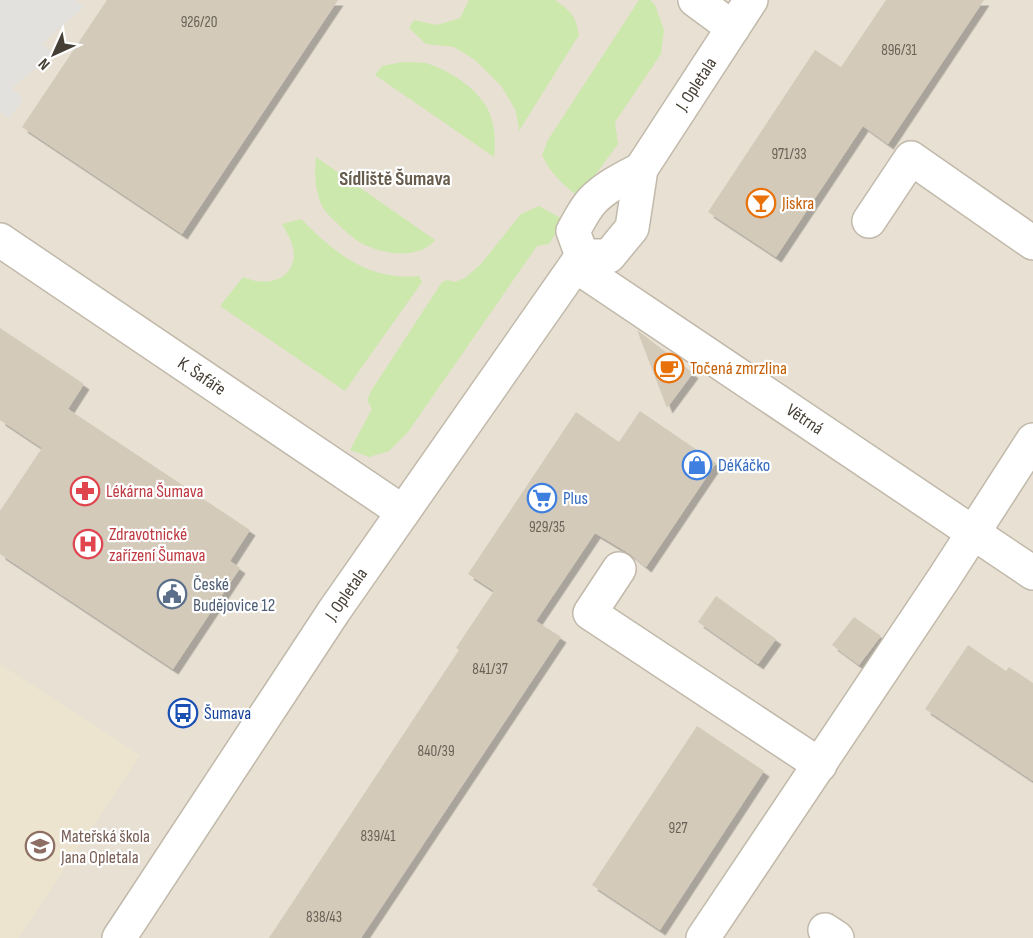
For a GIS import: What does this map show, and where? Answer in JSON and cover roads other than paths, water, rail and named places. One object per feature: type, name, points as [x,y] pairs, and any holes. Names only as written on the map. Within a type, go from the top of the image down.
[{"type":"street","points":[[695,0],[733,28]]},
{"type":"street","name":"J. Opletala","points":[[119,938],[334,611],[579,261],[609,256],[632,228],[641,169],[751,0]]},
{"type":"street","points":[[869,221],[911,158],[1033,243]]},
{"type":"street","name":"J. Opletala","points":[[579,261],[573,231],[583,214],[592,201],[616,182],[641,169]]},
{"type":"street","name":"K. Šafáře","points":[[0,240],[403,512]]},
{"type":"street","name":"Větrná","points":[[579,261],[1033,573]]},
{"type":"street","points":[[703,938],[820,765],[1033,440]]},
{"type":"street","points":[[619,569],[590,613],[820,765]]},
{"type":"place","name":"Jiskra","points":[[761,203]]},
{"type":"place","name":"Točená zmrzlina","points":[[669,368]]},
{"type":"place","name":"DéKáčko","points":[[697,465]]},
{"type":"place","name":"Lékárna Šumava","points":[[85,491]]},
{"type":"place","name":"Plus","points":[[542,498]]},
{"type":"place","name":"Zdravotnické zařízení Šumava","points":[[88,544]]},
{"type":"place","name":"České Budějovice 12","points":[[172,594]]},
{"type":"place","name":"Šumava","points":[[183,713]]},
{"type":"place","name":"Mateřská škola Jana Opletala","points":[[40,846]]},
{"type":"district","name":"Sídliště Šumava","points":[[395,178]]}]
